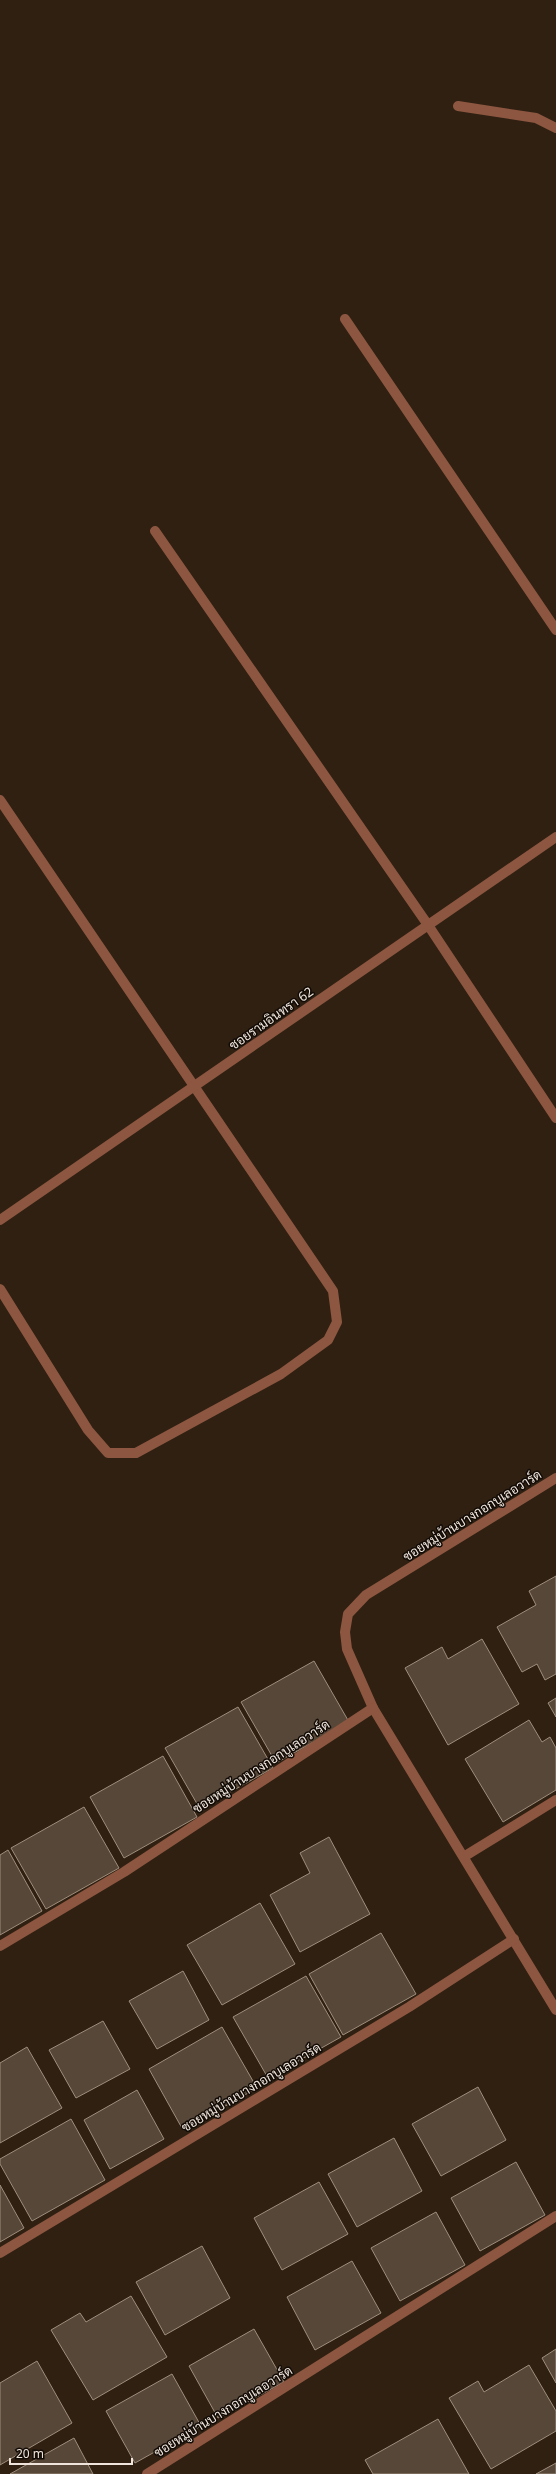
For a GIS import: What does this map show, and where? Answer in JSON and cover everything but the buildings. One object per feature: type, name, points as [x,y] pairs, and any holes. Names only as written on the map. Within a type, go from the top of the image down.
[{"type":"street","points":[[458,106],[536,118],[556,128]]},
{"type":"street","points":[[345,319],[556,630]]},
{"type":"street","points":[[155,531],[428,925],[556,1118]]},
{"type":"street","points":[[0,800],[196,1086],[333,1291],[337,1322],[328,1340],[281,1374],[136,1453],[108,1453],[88,1430],[0,1289]]},
{"type":"street","name":"ซอยรามอินทรา 62","points":[[0,1220],[556,836]]},
{"type":"street","name":"ซอยหมู่บ้านบางกอกบูเลอวาร์ด","points":[[556,1478],[366,1595],[348,1614],[345,1632],[347,1649],[373,1708],[465,1856],[556,2010]]},
{"type":"street","name":"ซอยหมู่บ้านบางกอกบูเลอวาร์ด","points":[[0,1946],[124,1872],[373,1708]]},
{"type":"street","points":[[465,1856],[556,1800]]},
{"type":"street","name":"ซอยหมู่บ้านบางกอกบูเลอวาร์ด","points":[[0,2253],[409,2007],[514,1939]]},
{"type":"street","name":"ซอยหมู่บ้านบางกอกบูเลอวาร์ด","points":[[147,2474],[556,2216]]}]
